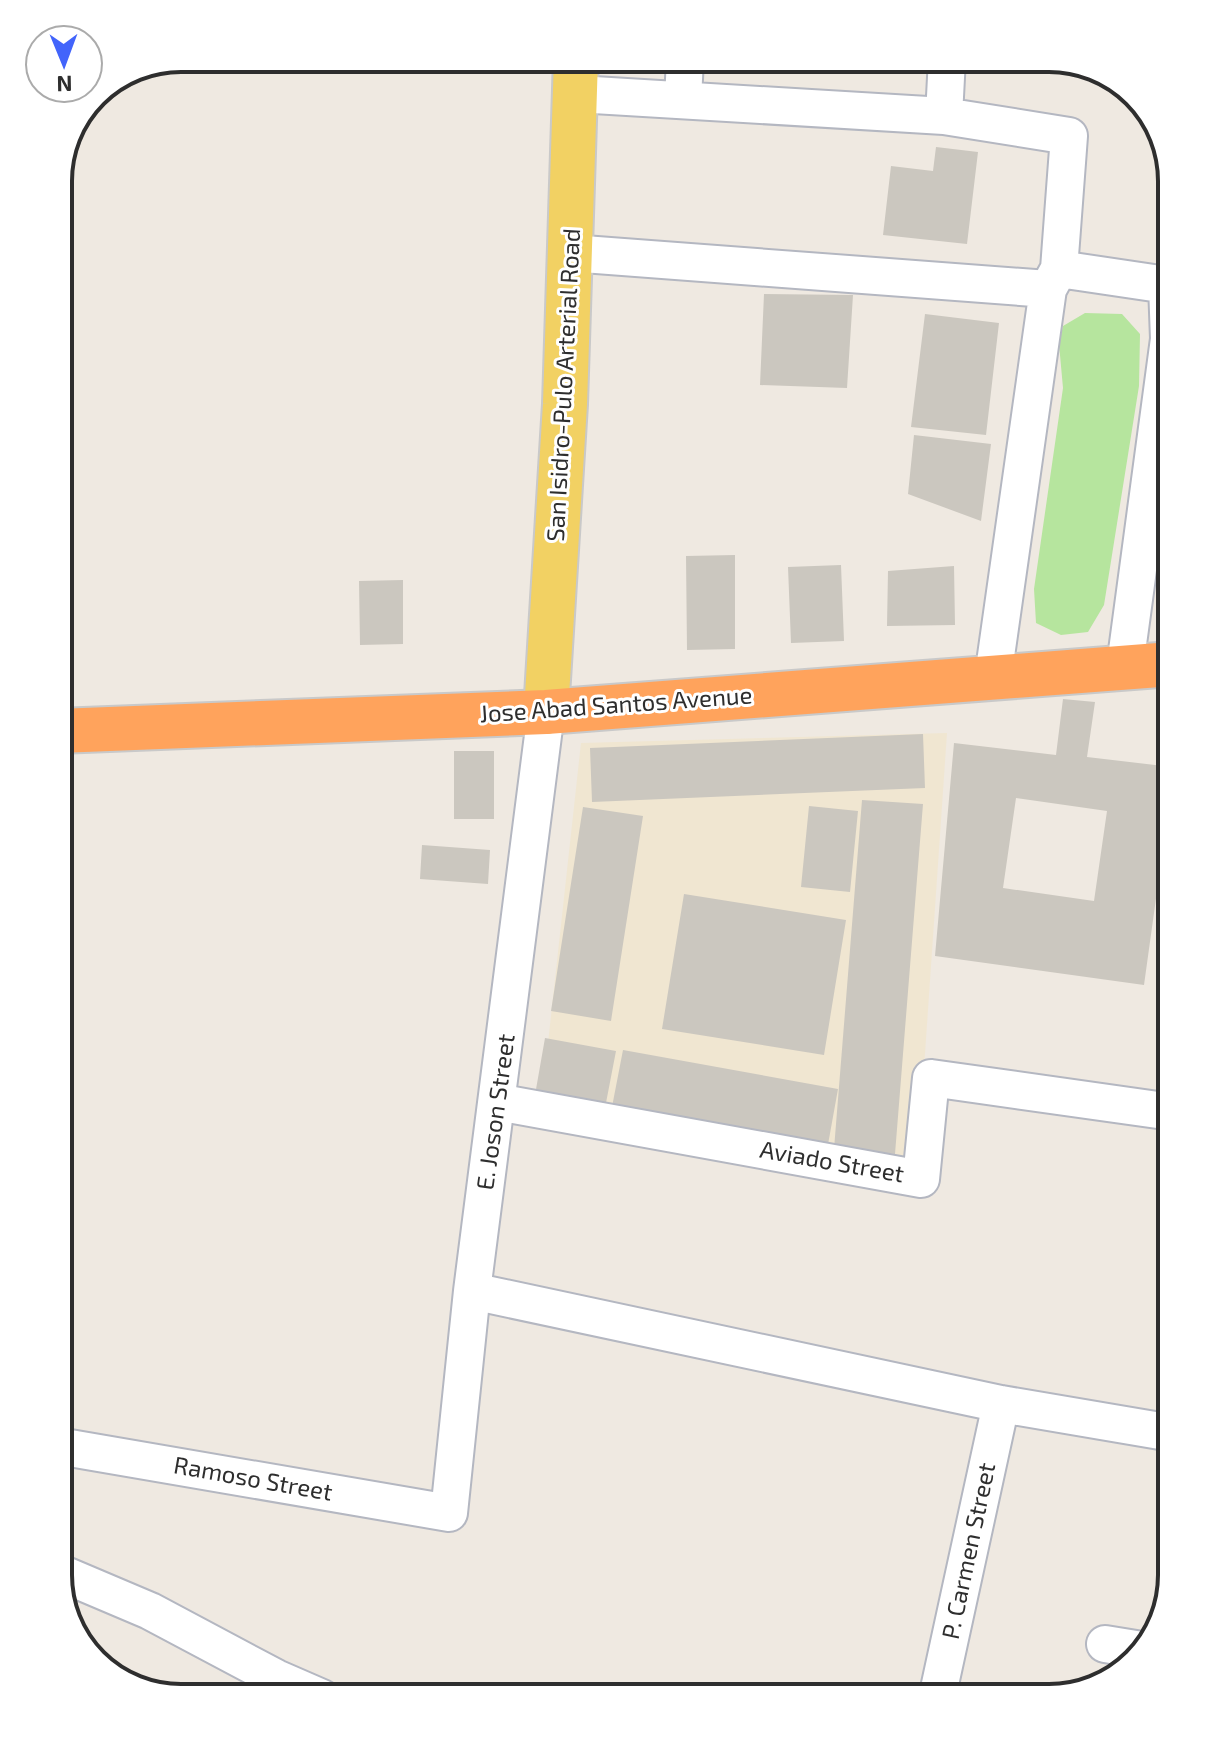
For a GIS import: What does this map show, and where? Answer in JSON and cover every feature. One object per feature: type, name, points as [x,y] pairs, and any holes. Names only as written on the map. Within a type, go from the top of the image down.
[{"type":"highway","name":"Jose Abad Santos Avenue","points":[[72,730],[546,712],[1158,665]]},
{"type":"main road","name":"San Isidro-Pulo Arterial Road","points":[[546,712],[565,404],[577,76]]},
{"type":"street","points":[[683,100],[684,72]]},
{"type":"street","points":[[944,116],[946,72]]},
{"type":"street","points":[[577,76],[683,100],[944,116],[1069,136],[1054,279],[993,677]]},
{"type":"street","points":[[570,253],[1158,285]]},
{"type":"street","points":[[1125,666],[1158,421]]},
{"type":"street","name":"E. Joson Street","points":[[449,1513],[472,1291],[546,712]]},
{"type":"street","name":"Aviado Street","points":[[497,1102],[921,1179],[931,1078],[1158,1110]]},
{"type":"street","points":[[472,1291],[1001,1404],[1158,1431]]},
{"type":"street","name":"P. Carmen Street","points":[[940,1684],[1001,1404]]},
{"type":"street","name":"Ramoso Street","points":[[72,1448],[449,1513]]},
{"type":"street","points":[[72,1578],[150,1611],[290,1684]]},
{"type":"street","points":[[1105,1644],[1130,1648]]},
{"type":"shaded area","points":[[947,733],[917,1170],[541,1107],[581,743]]},
{"type":"green space","points":[[1085,313],[1122,314],[1140,334],[1139,386],[1104,605],[1088,632],[1061,635],[1036,623],[1034,589],[1063,388],[1059,344],[1063,326]]},
{"type":"building","points":[[814,72],[909,72],[909,74]]},
{"type":"building","points":[[936,147],[978,152],[967,244],[883,235],[891,166],[933,171]]},
{"type":"building","points":[[764,294],[853,295],[847,388],[760,385]]},
{"type":"building","points":[[925,314],[999,323],[986,435],[911,427]]},
{"type":"building","points":[[914,435],[991,444],[981,521],[908,494]]},
{"type":"building","points":[[735,555],[735,649],[687,650],[686,556]]},
{"type":"building","points":[[841,565],[844,641],[791,643],[788,567]]},
{"type":"building","points":[[954,566],[955,625],[887,626],[888,571]]},
{"type":"building","points":[[403,580],[403,644],[360,645],[359,581]]},
{"type":"building","points":[[1063,699],[1095,702],[1087,757],[1158,765],[1158,884],[1144,985],[935,956],[954,743],[1056,755]],"holes":[[[1016,798],[1107,811],[1094,901],[1003,888]]]},
{"type":"building","points":[[923,734],[925,788],[592,802],[590,748]]},
{"type":"building","points":[[454,751],[494,751],[494,819],[454,819]]},
{"type":"building","points":[[862,800],[923,804],[895,1154],[834,1149]]},
{"type":"building","points":[[809,806],[858,811],[850,892],[801,887]]},
{"type":"building","points":[[583,807],[643,816],[611,1021],[551,1011]]},
{"type":"building","points":[[422,845],[490,850],[488,884],[420,879]]},
{"type":"building","points":[[684,894],[846,920],[824,1055],[662,1029]]},
{"type":"building","points":[[545,1038],[616,1051],[605,1108],[535,1095]]},
{"type":"building","points":[[623,1050],[838,1089],[827,1150],[611,1112]]}]
